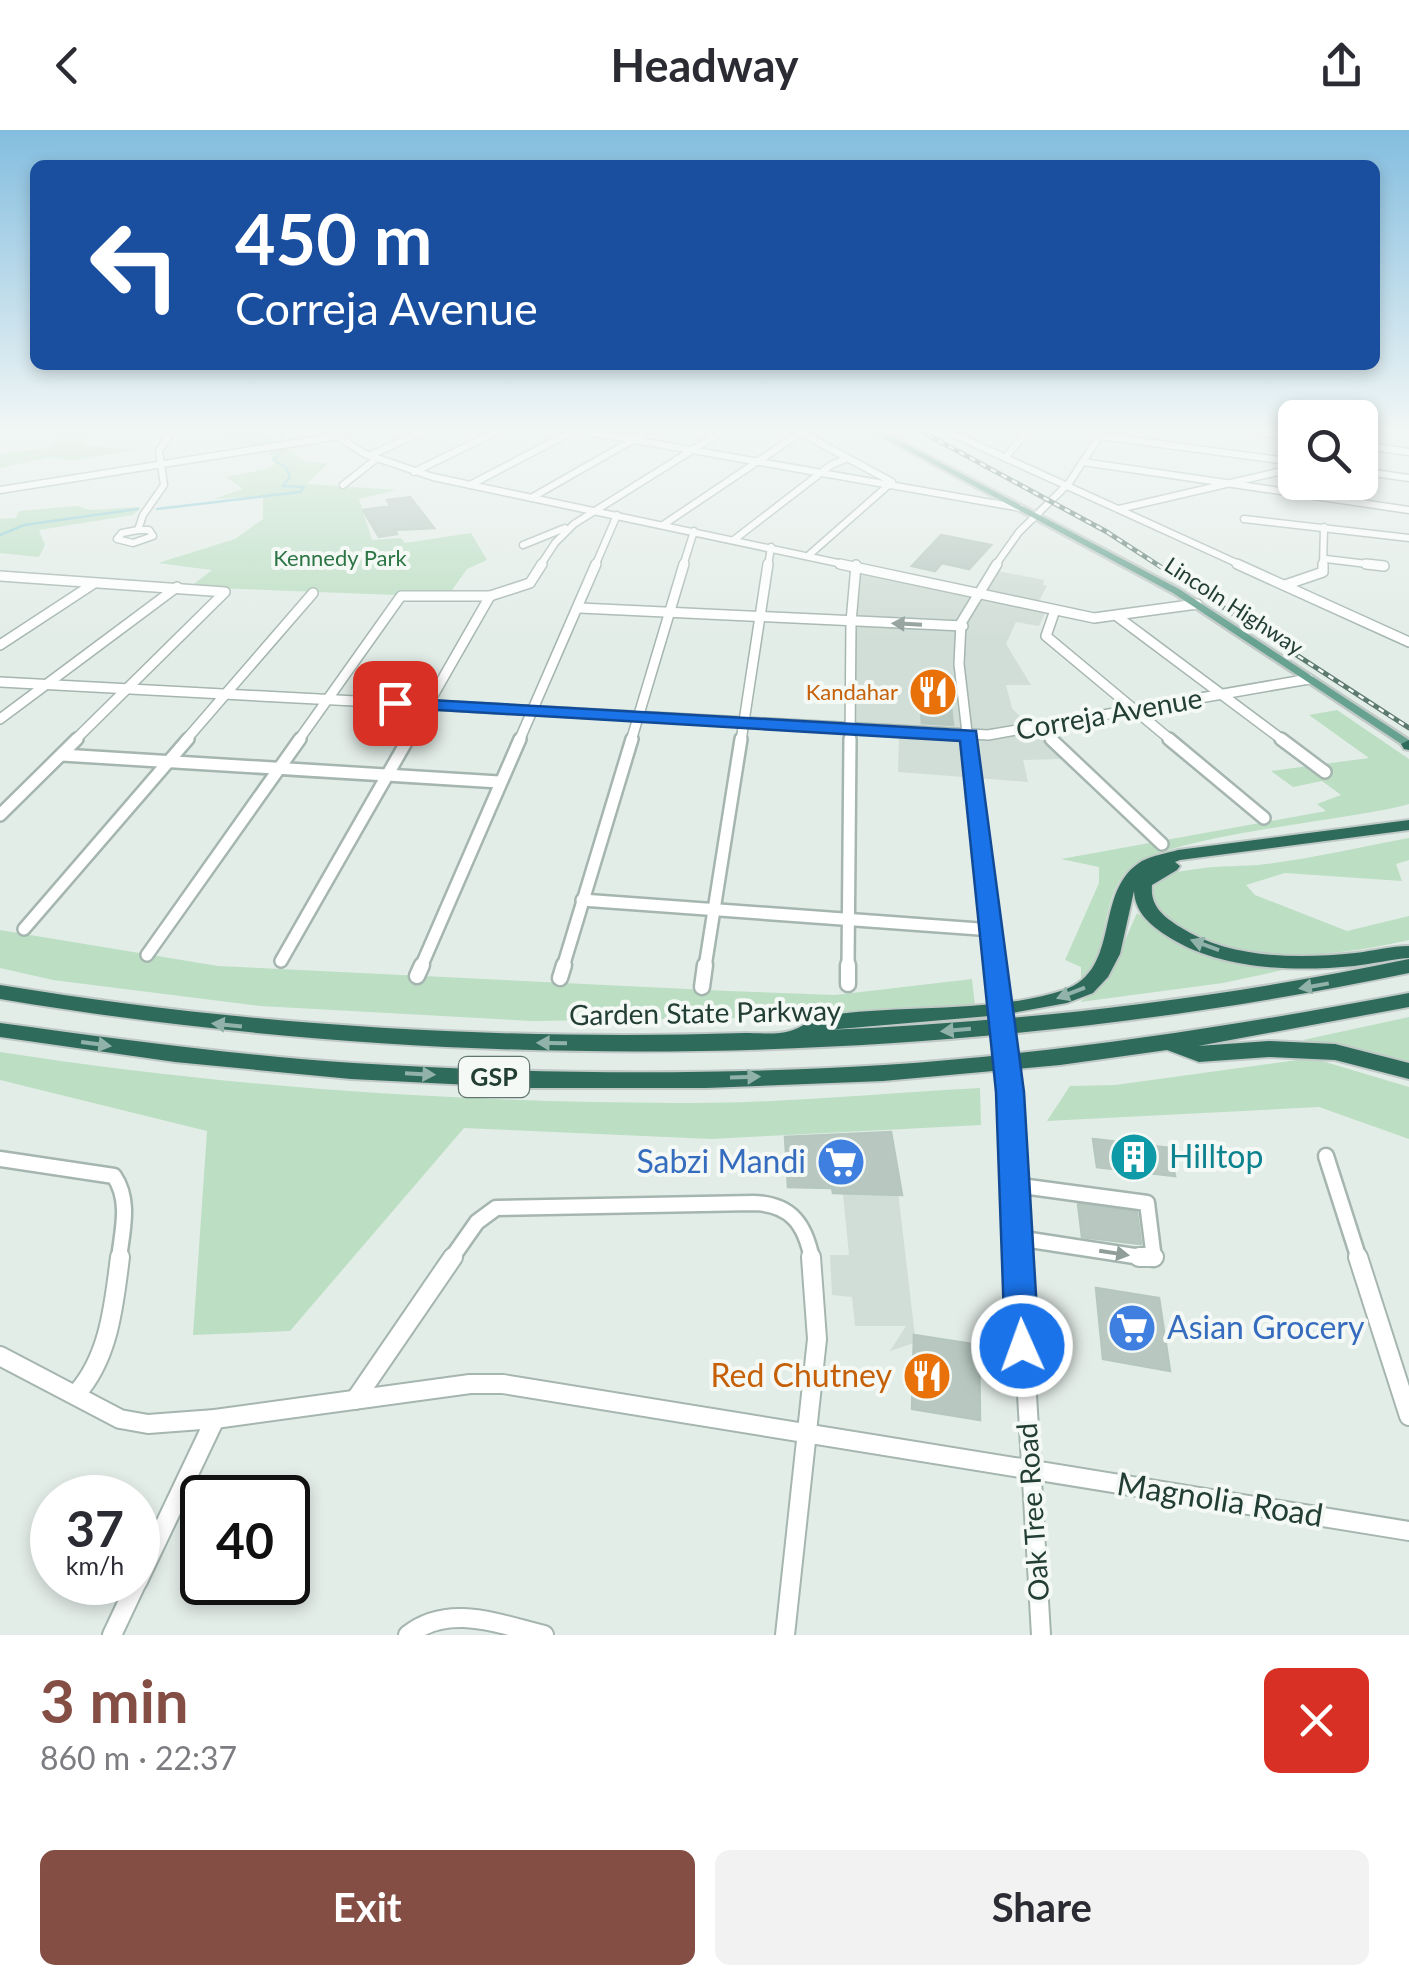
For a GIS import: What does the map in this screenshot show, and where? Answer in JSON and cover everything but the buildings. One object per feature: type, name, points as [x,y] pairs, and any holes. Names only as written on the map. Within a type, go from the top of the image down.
[{"type":"highway","points":[[1375,827],[1383,821],[1409,816]]},
{"type":"highway","points":[[794,1039],[822,1022],[1026,1004],[1079,992],[1102,972],[1132,874],[1148,863],[1409,825]]},
{"type":"highway","points":[[1224,852],[1151,874],[1142,891],[1148,910],[1187,938],[1247,956],[1320,962],[1409,952]]},
{"type":"highway","name":"Garden State Parkway","points":[[0,992],[219,1024],[421,1040],[616,1044],[794,1039],[1116,1016],[1248,997],[1409,966]]},
{"type":"highway","points":[[1168,1042],[1409,1000]]},
{"type":"highway","name":"GSP","points":[[0,1030],[230,1060],[458,1076],[710,1078],[990,1063],[1168,1042]]},
{"type":"highway","points":[[1168,1042],[1199,1054],[1269,1048],[1320,1051],[1409,1071]]},
{"type":"main road","name":"Lincoln Highway","points":[[1004,499],[1197,604],[1409,745]]},
{"type":"street","points":[[138,530],[154,499]]},
{"type":"street","points":[[538,499],[809,554],[1098,619],[1197,604]]},
{"type":"street","points":[[523,546],[574,524],[612,499]]},
{"type":"street","points":[[664,524],[700,499]]},
{"type":"street","points":[[734,539],[786,499]]},
{"type":"street","points":[[809,554],[872,499]]},
{"type":"street","points":[[970,499],[1021,508]]},
{"type":"street","name":"Oak Tree Road","points":[[1041,1635],[1010,1092],[959,664],[962,626],[977,594],[1010,544],[1051,499]]},
{"type":"street","points":[[1095,499],[1409,642]]},
{"type":"street","points":[[1119,510],[1162,499]]},
{"type":"street","points":[[1337,499],[1409,510]]},
{"type":"street","points":[[417,976],[499,782],[580,608],[617,515]]},
{"type":"street","points":[[1244,519],[1409,538]]},
{"type":"street","points":[[147,955],[406,594],[490,596],[533,580],[555,543],[574,524]]},
{"type":"street","points":[[1285,585],[1319,575],[1326,558],[1324,527]]},
{"type":"street","points":[[560,978],[694,531]]},
{"type":"street","points":[[702,987],[771,547]]},
{"type":"street","points":[[1326,558],[1384,566]]},
{"type":"street","points":[[848,984],[851,622],[856,565]]},
{"type":"street","points":[[0,576],[225,592],[0,815]]},
{"type":"street","points":[[0,586],[14,578]]},
{"type":"street","points":[[0,645],[94,584]]},
{"type":"street","points":[[0,719],[178,587]]},
{"type":"street","points":[[24,929],[314,593]]},
{"type":"street","points":[[280,960],[490,596]]},
{"type":"street","points":[[580,608],[962,626]]},
{"type":"street","points":[[1055,610],[1046,636],[1264,818]]},
{"type":"street","points":[[1118,617],[1326,772]]},
{"type":"street","points":[[1396,636],[1409,632]]},
{"type":"street","name":"Correja Avenue","points":[[0,682],[969,736],[1309,678]]},
{"type":"street","points":[[1039,726],[1162,844]]},
{"type":"street","points":[[62,755],[499,782]]},
{"type":"street","points":[[582,900],[993,930]]},
{"type":"street","points":[[1326,1156],[1409,1416]]},
{"type":"street","points":[[0,1159],[114,1176],[123,1189],[125,1208],[115,1298],[96,1372],[76,1394]]},
{"type":"street","points":[[1014,1185],[1147,1203],[1154,1259],[1018,1238]]},
{"type":"street","points":[[356,1400],[477,1222],[496,1208],[769,1203],[786,1209],[802,1224],[817,1310],[785,1635]]},
{"type":"street","name":"Magnolia Road","points":[[0,1356],[120,1419],[148,1424],[214,1419],[470,1384],[503,1384],[1409,1531]]},
{"type":"street","points":[[160,1533],[214,1419]]},
{"type":"street","points":[[112,1635],[126,1605]]},
{"type":"street","points":[[408,1635],[431,1617],[448,1615],[544,1635]]},
{"type":"shaded area","points":[[853,570],[977,594],[992,570],[1044,580],[1043,585],[1047,586],[1039,601],[1046,611],[1039,626],[1016,622],[1006,644],[1031,685],[1006,685],[1012,708],[1061,759],[1023,760],[1028,782],[898,772],[899,731],[851,728]]},
{"type":"shaded area","points":[[891,1132],[915,1336],[979,1345],[980,1420],[912,1409],[914,1343],[890,1351],[906,1326],[855,1326],[852,1297],[832,1295],[830,1255],[849,1255],[843,1194],[833,1193],[832,1188],[788,1187],[785,1137]]},
{"type":"green space","name":"Kennedy Park","points":[[263,499],[359,499],[372,540],[401,538],[405,543],[471,533],[487,560],[467,569],[447,597],[190,587],[212,570],[158,563],[235,539],[263,519]]},
{"type":"green space","points":[[77,506],[89,510],[141,507],[133,515],[39,530],[45,545],[39,557],[0,553],[0,519],[16,518],[19,511]]},
{"type":"green space","points":[[1337,710],[1409,759],[1409,804],[1216,838],[1147,858],[1128,870],[1119,882],[1097,956],[1081,981],[1081,967],[1065,960],[1099,883],[1099,867],[1061,859],[1326,811],[1317,804],[1341,795],[1322,781],[1293,787],[1271,771],[1369,758],[1309,715]]},
{"type":"green space","points":[[1409,838],[1409,860],[1396,864],[1402,881],[1285,873],[1246,885],[1255,895],[1347,931],[1409,916],[1409,940],[1317,954],[1250,953],[1190,935],[1161,914],[1152,898],[1158,881],[1174,873],[1284,862]]},
{"type":"green space","points":[[1137,913],[1161,930],[1297,967],[1223,983],[1080,1002],[1107,981]]},
{"type":"green space","points":[[0,930],[218,966],[835,995],[972,979],[975,1006],[792,1017],[533,1021],[260,1006],[53,980],[0,968]]},
{"type":"green space","points":[[1409,1017],[1409,1067],[1303,1040]]},
{"type":"green space","points":[[0,1052],[253,1083],[507,1100],[716,1103],[980,1088],[981,1125],[711,1139],[464,1128],[290,1331],[193,1335],[207,1131],[0,1080]]},
{"type":"green space","points":[[1312,1058],[1409,1087],[1409,1139],[1319,1107],[1047,1121],[1070,1086],[1115,1085]]},
{"type":"waterway","points":[[157,509],[239,499]]},
{"type":"waterway","points":[[0,535],[24,525],[138,509]]},
{"type":"railway","points":[[1047,499],[1107,532],[1409,728]]},
{"type":"place","name":"Kandahar","points":[[933,692]]},
{"type":"place","name":"Hilltop","points":[[1134,1157]]},
{"type":"place","name":"Sabzi Mandi","points":[[841,1162]]},
{"type":"place","name":"Asian Grocery","points":[[1132,1328]]},
{"type":"place","name":"Red Chutney","points":[[927,1376]]},
{"type":"route","points":[[395,703],[969,736],[1010,1092],[1022,1346]]}]
